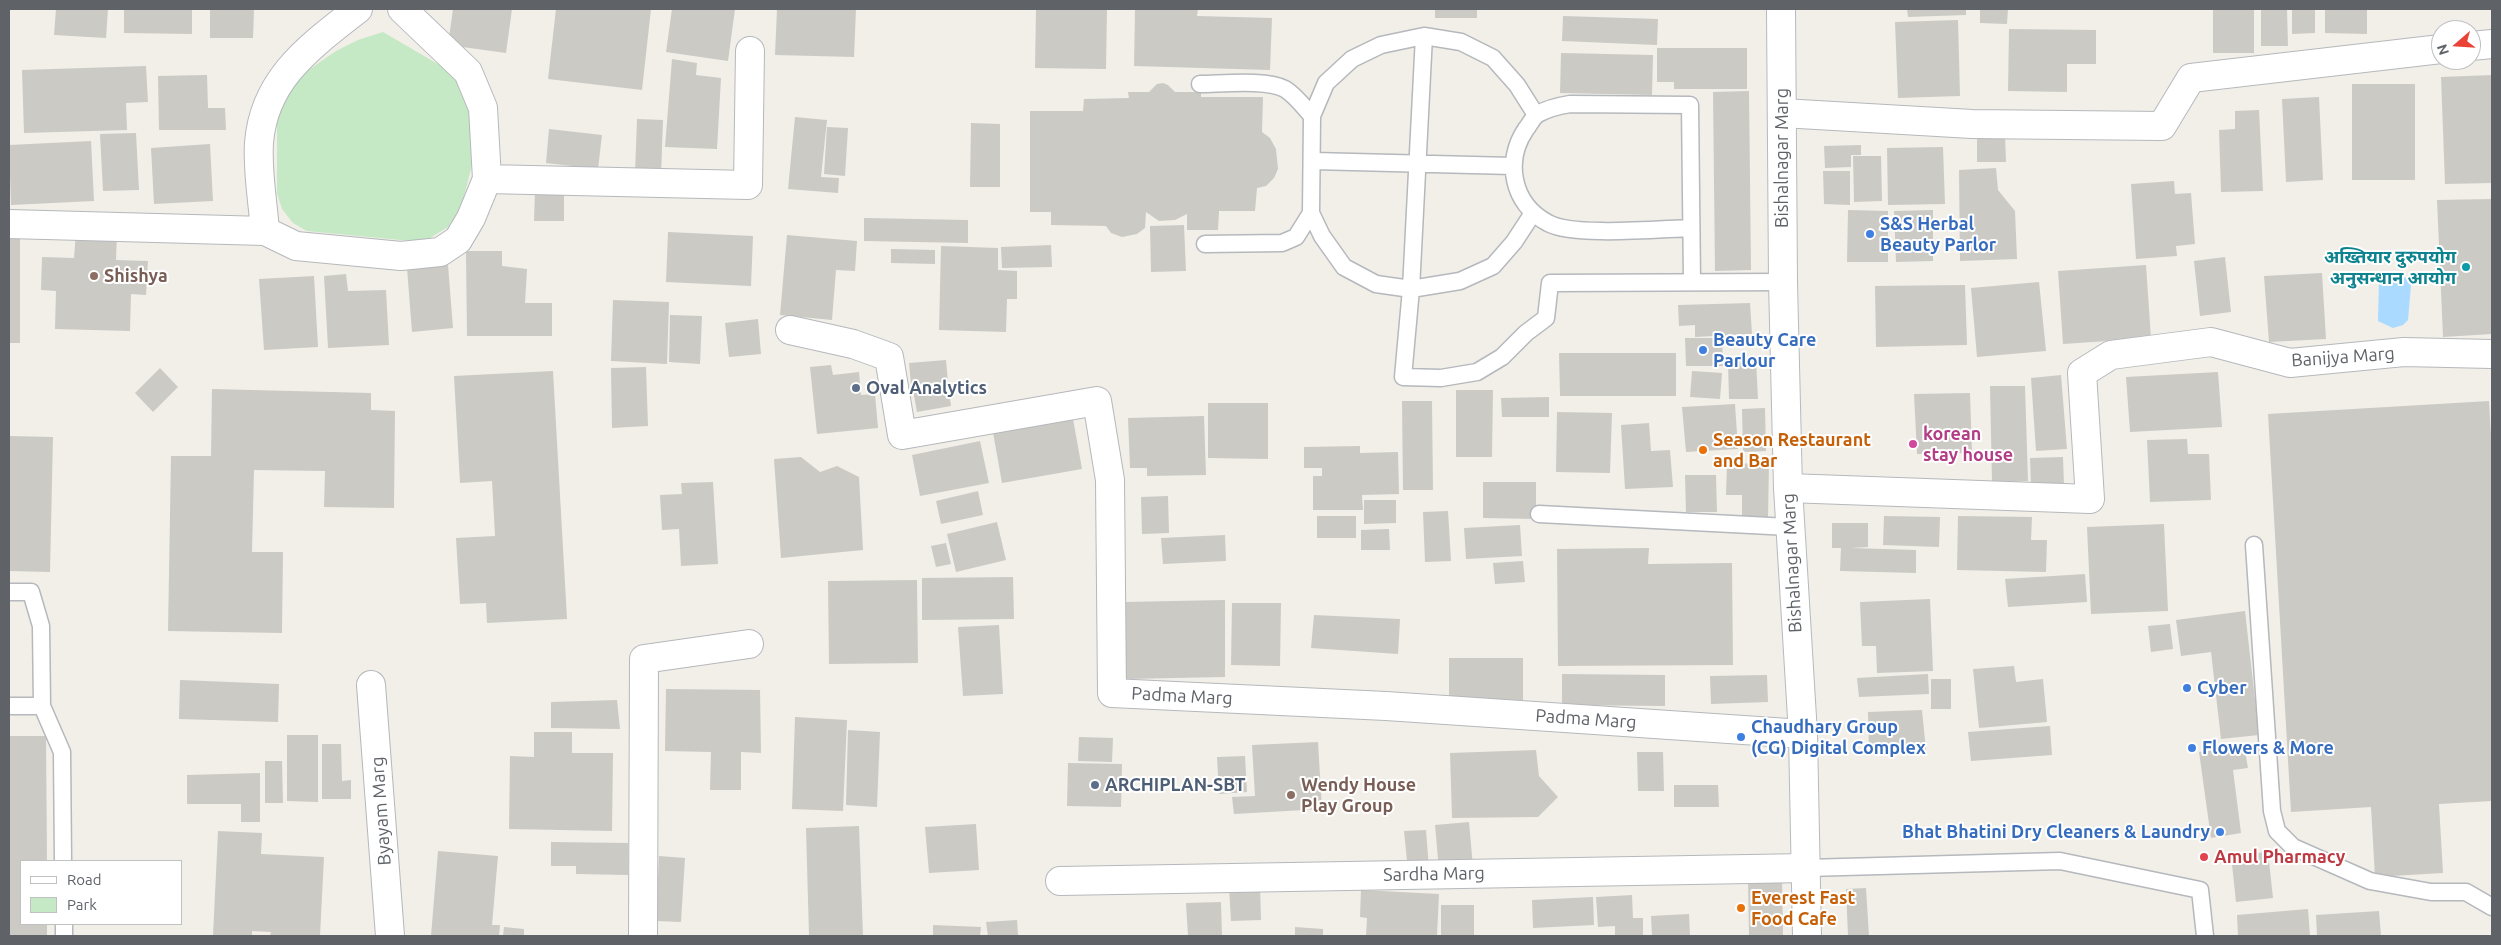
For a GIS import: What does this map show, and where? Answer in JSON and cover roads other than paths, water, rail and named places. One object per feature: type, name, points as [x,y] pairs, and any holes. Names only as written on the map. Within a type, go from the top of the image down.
[{"type":"street","points":[[265,231],[259,143],[266,107],[282,76],[302,54],[358,9]]},
{"type":"street","points":[[9,224],[265,231],[296,246],[401,256],[440,252],[458,240],[471,218],[487,179],[483,108],[468,72],[402,9]]},
{"type":"street","name":"Bishalnagar Marg","points":[[1781,9],[1783,282],[1789,527],[1803,734],[1808,868],[1807,936]]},
{"type":"street","points":[[1782,113],[1972,124],[2162,126],[2191,78],[2431,50]]},
{"type":"street","points":[[487,179],[748,185],[750,51]]},
{"type":"street","name":"Padma Marg","points":[[790,330],[854,344],[889,357],[902,435],[1097,401],[1110,480],[1112,693],[1386,706],[1803,734]]},
{"type":"street","name":"Banijya Marg","points":[[1788,488],[2090,498],[2082,374],[2111,355],[2211,342],[2290,363],[2404,352],[2492,354]]},
{"type":"street","points":[[643,936],[644,660],[749,644]]},
{"type":"street","name":"Byayam Marg","points":[[371,686],[390,936]]},
{"type":"street","name":"Sardha Marg","points":[[1060,881],[1808,868]]},
{"type":"lane","points":[[1424,36],[1411,289],[1403,377],[1442,378],[1477,372],[1502,357],[1526,333],[1546,318],[1550,283],[1783,282]]},
{"type":"lane","points":[[1533,213],[1514,242],[1493,266],[1460,281],[1411,289],[1376,284],[1344,267],[1322,236],[1311,213],[1312,116],[1326,83],[1352,59],[1381,45],[1424,36],[1461,42],[1493,58],[1518,85],[1536,115]]},
{"type":"lane","points":[[1200,84],[1271,85],[1283,88],[1297,98],[1312,116]]},
{"type":"lane","points":[[1691,228],[1569,230],[1548,223],[1533,213],[1518,190],[1512,166],[1517,143],[1536,115],[1553,107],[1570,104],[1690,105],[1692,281]]},
{"type":"lane","points":[[1313,161],[1512,166]]},
{"type":"lane","points":[[1205,244],[1282,243],[1296,237],[1311,213]]},
{"type":"lane","points":[[1539,514],[1789,527]]},
{"type":"lane","points":[[2254,545],[2272,811],[2277,831],[2293,847],[2370,881],[2431,892],[2466,892],[2492,907]]},
{"type":"lane","points":[[9,592],[31,592],[41,626],[42,706],[62,752],[63,860]]},
{"type":"lane","points":[[9,706],[42,706]]},
{"type":"lane","points":[[1808,868],[2060,861],[2200,890],[2205,936]]},
{"type":"water","points":[[2395,275],[2406,278],[2411,285],[2408,320],[2403,325],[2393,328],[2378,321],[2379,279]]},
{"type":"place","name":"S&S Herbal Beauty Parlor","points":[[1870,234]]},
{"type":"place","name":"अख्तियार दुरुपयोग अनुसन्धान आयोग","points":[[2466,267]]},
{"type":"place","name":"Shishya","points":[[94,276]]},
{"type":"place","name":"Beauty Care Parlour","points":[[1703,350]]},
{"type":"place","name":"Oval Analytics","points":[[856,388]]},
{"type":"place","name":"korean stay house","points":[[1913,444]]},
{"type":"place","name":"Season Restaurant and Bar","points":[[1703,450]]},
{"type":"place","name":"Cyber","points":[[2187,688]]},
{"type":"place","name":"Chaudhary Group (CG) Digital Complex","points":[[1741,737]]},
{"type":"place","name":"Flowers & More","points":[[2192,748]]},
{"type":"place","name":"ARCHIPLAN-SBT","points":[[1095,785]]},
{"type":"place","name":"Wendy House Play Group","points":[[1291,795]]},
{"type":"place","name":"Bhat Bhatini Dry Cleaners & Laundry","points":[[2220,832]]},
{"type":"place","name":"Amul Pharmacy","points":[[2204,857]]},
{"type":"place","name":"Everest Fast Food Cafe","points":[[1741,908]]}]
